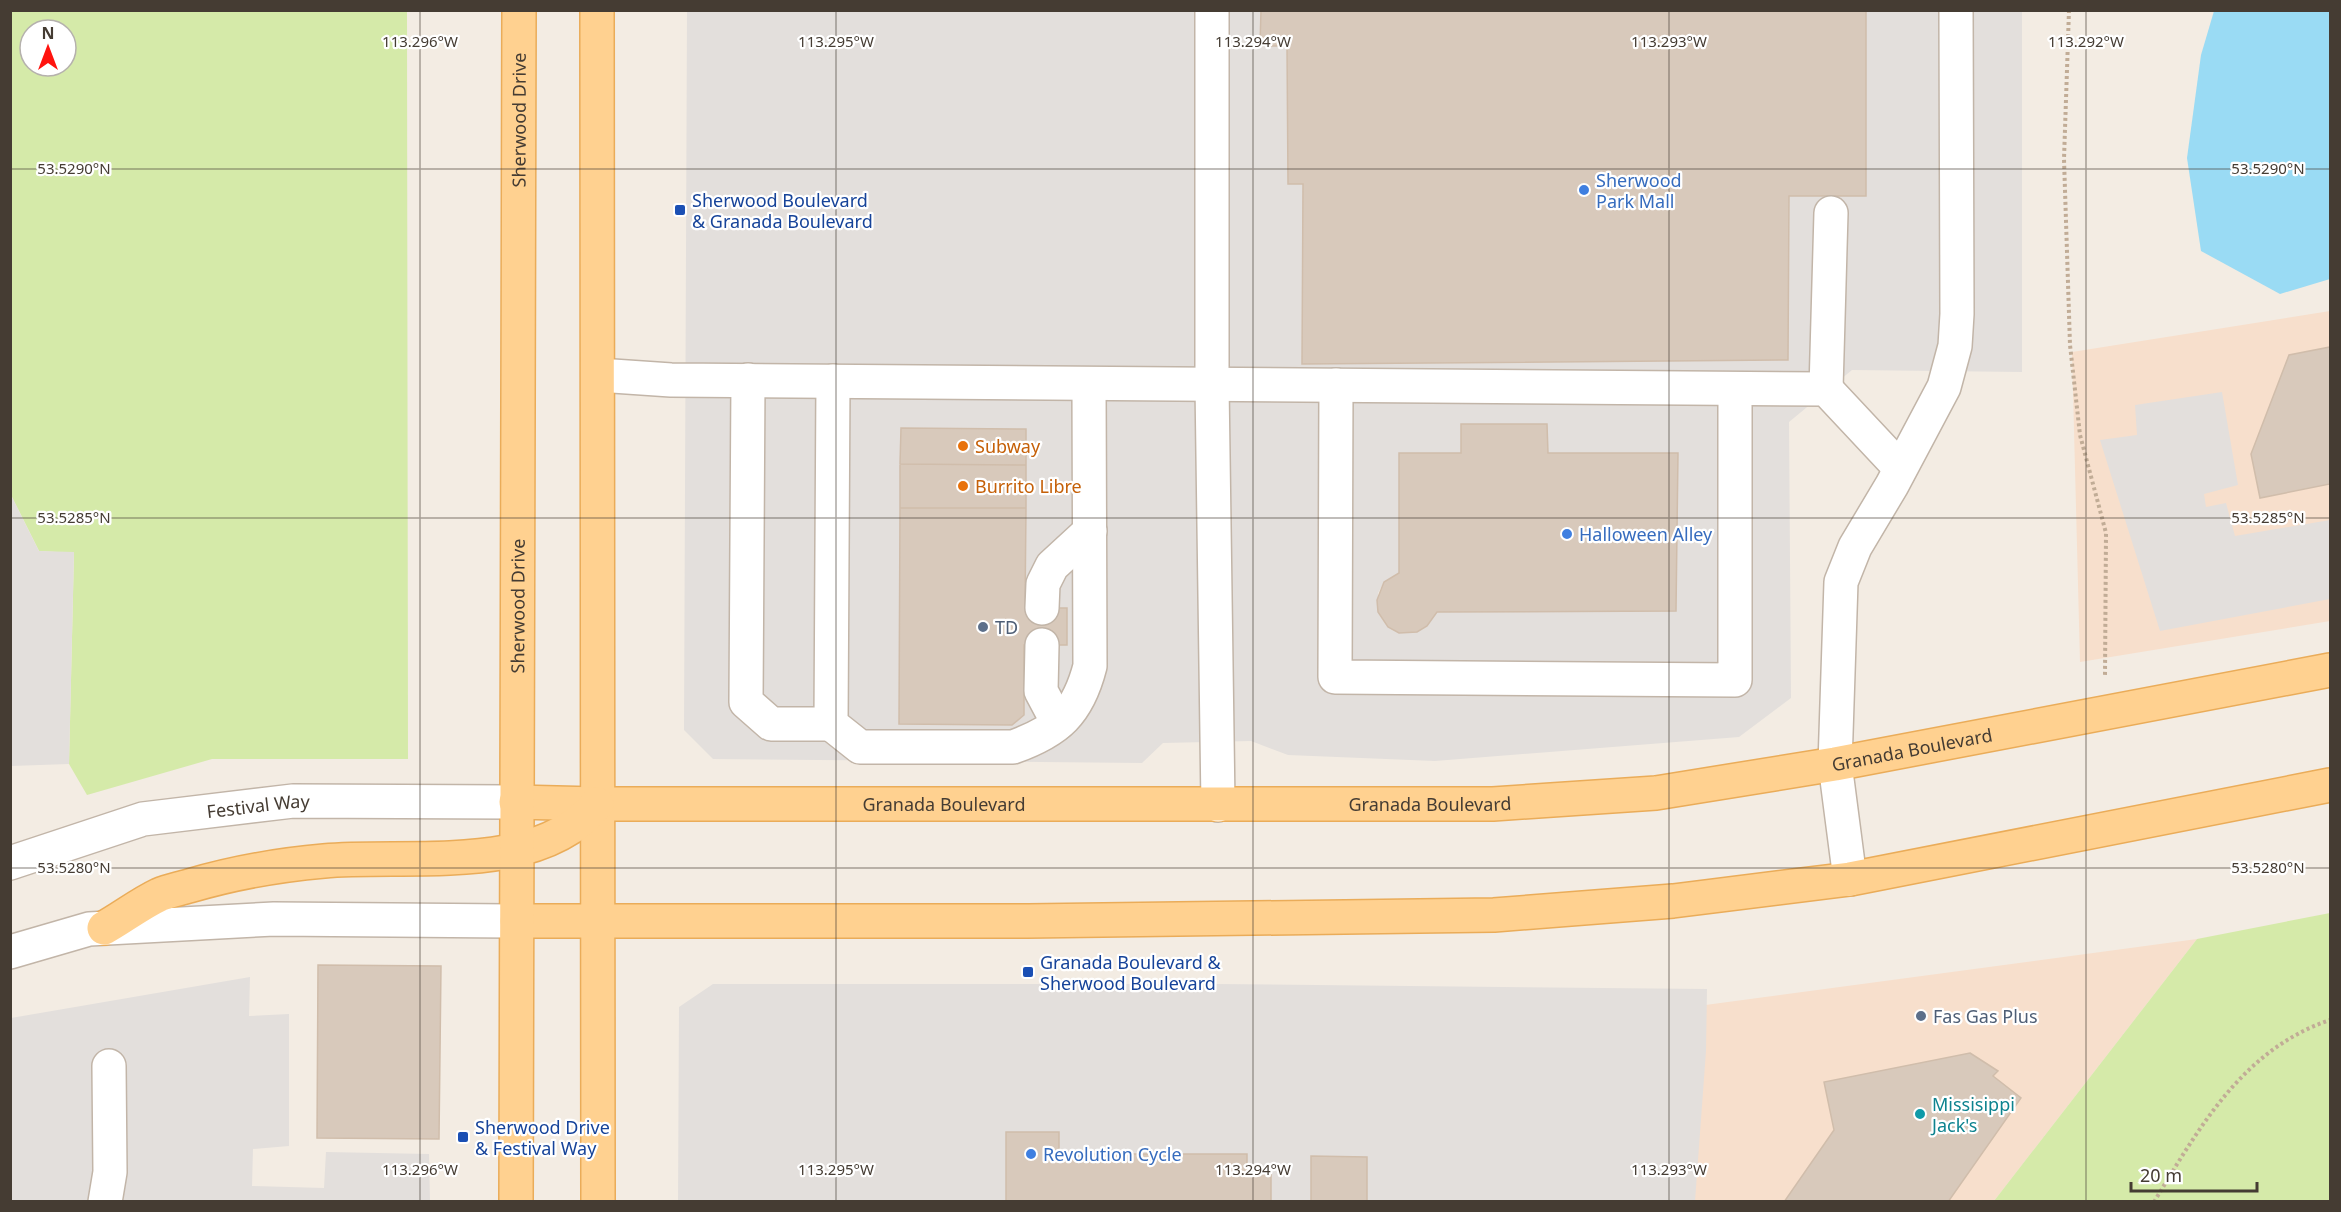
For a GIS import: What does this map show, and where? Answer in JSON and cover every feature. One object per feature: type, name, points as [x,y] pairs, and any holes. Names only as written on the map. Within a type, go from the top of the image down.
[{"type":"main road","name":"Sherwood Drive","points":[[516,1202],[519,10]]},
{"type":"main road","points":[[597,10],[598,1202]]},
{"type":"main road","name":"Granada Boulevard","points":[[516,802],[1218,805],[1504,803],[1656,793],[1835,764],[2331,670]]},
{"type":"main road","points":[[517,921],[597,923],[1028,921],[1494,915],[1674,901],[1850,879],[2331,785]]},
{"type":"main road","points":[[104,928],[159,895],[226,875],[324,861],[448,858],[516,850],[573,827],[585,819],[597,804]]},
{"type":"street","points":[[1212,10],[1212,385],[1218,805]]},
{"type":"street","points":[[1850,879],[1835,764],[1841,582],[1855,547],[1944,387],[1955,346],[1957,314],[1956,10]]},
{"type":"street","points":[[1830,213],[1826,389],[1900,468]]},
{"type":"street","points":[[598,375],[671,380],[1826,389]]},
{"type":"street","points":[[748,380],[746,702],[771,724],[831,724],[860,747],[1013,747],[1036,738],[1072,710],[1084,689],[1090,666],[1089,384]]},
{"type":"street","points":[[831,724],[832,381]]},
{"type":"street","points":[[1336,385],[1335,677],[1358,678],[1735,680],[1735,389]]},
{"type":"street","points":[[1042,608],[1043,585],[1052,566],[1089,531]]},
{"type":"street","points":[[1042,645],[1041,692],[1058,723]]},
{"type":"street","name":"Festival Way","points":[[10,863],[143,819],[293,801],[516,802]]},
{"type":"street","points":[[10,952],[89,929],[104,928],[274,919],[517,921]]},
{"type":"street","points":[[105,1202],[110,1172],[109,1066]]},
{"type":"path","points":[[2069,10],[2064,159],[2070,345],[2080,435],[2106,533],[2105,677]]},
{"type":"path","points":[[2154,1202],[2198,1131],[2237,1079],[2295,1036],[2331,1020]]},
{"type":"shaded area","points":[[687,11],[1261,11],[1260,45],[1287,46],[1288,184],[1303,184],[1303,364],[1787,360],[1789,196],[1866,11],[2022,11],[2022,372],[1852,370],[1789,422],[1791,698],[1739,737],[1435,761],[1288,755],[1251,741],[1163,743],[1142,763],[713,759],[684,730]],"holes":[[[1462,424],[1547,424],[1548,453],[1678,453],[1676,611],[1437,612],[1427,626],[1412,633],[1399,633],[1388,627],[1378,612],[1378,593],[1384,582],[1399,573],[1461,453]],[[901,428],[1026,429],[1025,608],[1067,608],[1067,645],[1024,645],[1024,715],[1012,725],[899,724]]]},
{"type":"shaded area","points":[[2330,311],[2330,621],[2080,662],[2072,352]]},
{"type":"shaded area","points":[[2222,392],[2238,485],[2204,494],[2206,507],[2226,503],[2235,536],[2330,520],[2330,599],[2160,631],[2100,440],[2137,435],[2135,405]]},
{"type":"shaded area","points":[[11,495],[39,551],[74,552],[69,764],[11,766]]},
{"type":"shaded area","points":[[2197,939],[1994,1201],[710,1202],[711,1027],[1601,1019]]},
{"type":"shaded area","points":[[250,977],[249,1016],[289,1014],[289,1146],[253,1149],[252,1186],[324,1188],[326,1152],[429,1154],[430,1201],[11,1202],[11,1018]]},
{"type":"shaded area","points":[[713,984],[1216,984],[1707,989],[1706,1051],[1695,1201],[1367,1201],[1311,1156],[1311,1201],[1271,1201],[1247,1167],[1247,1154],[1059,1154],[1059,1132],[1007,1132],[1006,1201],[678,1202],[679,1007]]},
{"type":"green space","points":[[11,11],[407,11],[408,759],[212,759],[87,795],[69,764],[74,553],[39,551],[11,495]]},
{"type":"green space","points":[[2330,913],[2330,1201],[1994,1201],[2197,939]]},
{"type":"water","points":[[2214,11],[2330,11],[2330,279],[2280,294],[2201,251],[2187,158],[2201,55]]},
{"type":"building","name":"Sherwood Park Mall","points":[[1261,10],[1866,10],[1866,196],[1789,196],[1788,360],[1302,364],[1303,184],[1288,184],[1287,46],[1260,46]]},
{"type":"building","name":"Sherwood Park Mall","points":[[1261,10],[1866,10],[1866,196],[1789,196],[1788,360],[1302,364],[1303,184],[1288,184],[1287,46],[1260,46]]},
{"type":"building","points":[[2330,347],[2330,484],[2260,498],[2251,454],[2289,355]]},
{"type":"building","points":[[1461,424],[1547,424],[1548,453],[1678,453],[1676,611],[1437,612],[1427,626],[1417,632],[1399,633],[1388,627],[1378,612],[1377,600],[1384,582],[1399,573],[1399,453],[1461,453]]},
{"type":"building","name":"Subway","points":[[901,428],[1026,429],[1026,465],[900,464]]},
{"type":"building","name":"Burrito Libre","points":[[900,464],[1026,465],[1026,508],[900,508]]},
{"type":"building","name":"TD","points":[[900,508],[1026,508],[1025,608],[1067,608],[1067,645],[1024,645],[1024,715],[1012,725],[899,724]]},
{"type":"building","points":[[318,965],[441,966],[439,1139],[317,1138]]},
{"type":"building","name":"Missisippi Jack's","points":[[1970,1053],[1998,1071],[1993,1076],[2021,1098],[1948,1202],[1784,1202],[1834,1130],[1824,1082]]},
{"type":"building","points":[[1006,1132],[1059,1132],[1059,1154],[1247,1154],[1247,1167],[1271,1167],[1271,1202],[1006,1202]]},
{"type":"building","points":[[1311,1156],[1367,1157],[1367,1202],[1311,1202]]},
{"type":"place","name":"Sherwood Park Mall","points":[[1584,190]]},
{"type":"place","name":"Sherwood Boulevard & Granada Boulevard","points":[[680,210]]},
{"type":"place","name":"Subway","points":[[963,446]]},
{"type":"place","name":"Burrito Libre","points":[[963,486]]},
{"type":"place","name":"Halloween Alley","points":[[1567,534]]},
{"type":"place","name":"TD","points":[[983,627]]},
{"type":"place","name":"Granada Boulevard & Sherwood Boulevard","points":[[1028,972]]},
{"type":"place","name":"Fas Gas Plus","points":[[1921,1016]]},
{"type":"place","name":"Missisippi Jack's","points":[[1920,1114]]},
{"type":"place","name":"Sherwood Drive & Festival Way","points":[[463,1137]]},
{"type":"place","name":"Revolution Cycle","points":[[1031,1154]]}]
